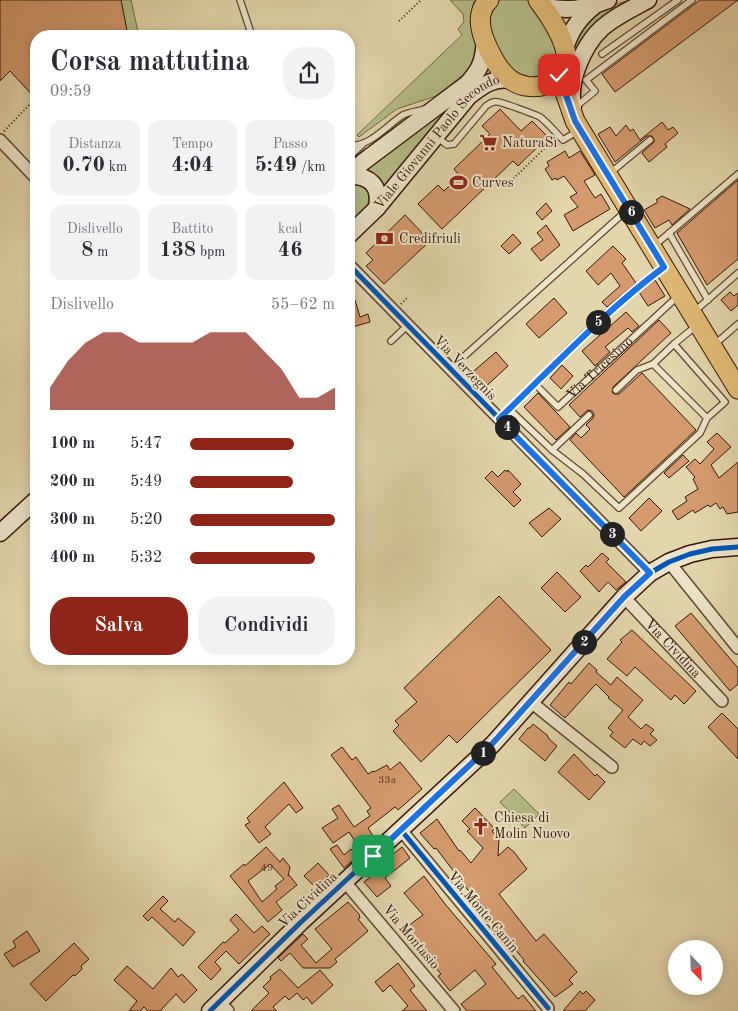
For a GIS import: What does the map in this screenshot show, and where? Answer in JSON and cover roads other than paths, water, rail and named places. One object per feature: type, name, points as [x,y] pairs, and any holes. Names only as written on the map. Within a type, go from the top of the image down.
[{"type":"main road","points":[[578,125],[572,101],[572,87],[577,68],[588,44],[602,27],[648,0]]},
{"type":"main road","points":[[487,1],[480,17],[485,42],[509,80],[532,88],[542,87],[552,82],[559,75],[566,61],[565,48],[540,3]]},
{"type":"main road","points":[[540,3],[557,9],[572,10],[601,3]]},
{"type":"main road","points":[[565,48],[580,17],[601,3]]},
{"type":"main road","name":"Viale Giovanni Paolo Secondo","points":[[355,169],[467,84],[479,70],[485,42]]},
{"type":"main road","points":[[559,75],[578,125],[738,389]]},
{"type":"main road","name":"Viale Giovanni Paolo Secondo","points":[[355,229],[377,208],[469,96],[483,85],[494,80],[503,78],[509,80]]},
{"type":"main road","points":[[542,87],[578,125]]},
{"type":"main road","points":[[355,176],[366,177],[374,184],[379,198],[377,208]]},
{"type":"main road","points":[[0,533],[30,506]]},
{"type":"main road","name":"Via Cividina","points":[[219,1008],[344,882],[492,744],[624,597],[650,573],[669,562],[698,552],[738,547]]},
{"type":"street","points":[[2,135],[30,170]]},
{"type":"street","name":"Via Verzegnis","points":[[355,270],[650,573]]},
{"type":"street","points":[[669,562],[738,648]]},
{"type":"street","name":"Via Cividina","points":[[624,597],[686,665],[722,701]]},
{"type":"street","points":[[531,702],[612,767]]},
{"type":"street","name":"Via Monte Canin","points":[[401,830],[548,1008]]},
{"type":"street","name":"Via Montasio","points":[[344,882],[454,1011]]},
{"type":"lane","points":[[240,0],[250,30]]},
{"type":"lane","points":[[602,54],[678,0]]},
{"type":"lane","points":[[436,136],[447,145],[454,144],[486,106],[492,102],[499,102],[539,116],[560,137],[578,125],[578,104],[595,91],[586,80],[692,0]]},
{"type":"lane","points":[[355,152],[404,114],[439,105]]},
{"type":"lane","points":[[608,175],[650,140]]},
{"type":"lane","points":[[355,146],[366,142]]},
{"type":"lane","points":[[652,247],[738,174]]},
{"type":"lane","points":[[450,369],[629,208]]},
{"type":"lane","points":[[669,233],[708,300]]},
{"type":"lane","points":[[691,271],[697,266]]},
{"type":"lane","points":[[499,419],[558,359],[634,290],[664,267]]},
{"type":"lane","points":[[616,390],[637,370],[653,364],[674,344],[696,319],[708,300],[738,273]]},
{"type":"lane","name":"Via Tricesimo","points":[[535,384],[558,408],[681,294]]},
{"type":"lane","points":[[712,347],[738,324]]},
{"type":"lane","points":[[391,341],[408,325]]},
{"type":"lane","points":[[509,409],[552,450],[583,474],[619,508],[700,433],[707,418],[725,402],[674,344]]},
{"type":"lane","points":[[653,364],[707,418]]},
{"type":"lane","points":[[552,450],[589,415]]},
{"type":"place","name":"NaturaSì","points":[[488,143]]},
{"type":"place","name":"Curves","points":[[458,183]]},
{"type":"place","name":"Credifriuli","points":[[385,239]]},
{"type":"place","name":"Chiesa di Molin Nuovo","points":[[480,826]]}]
